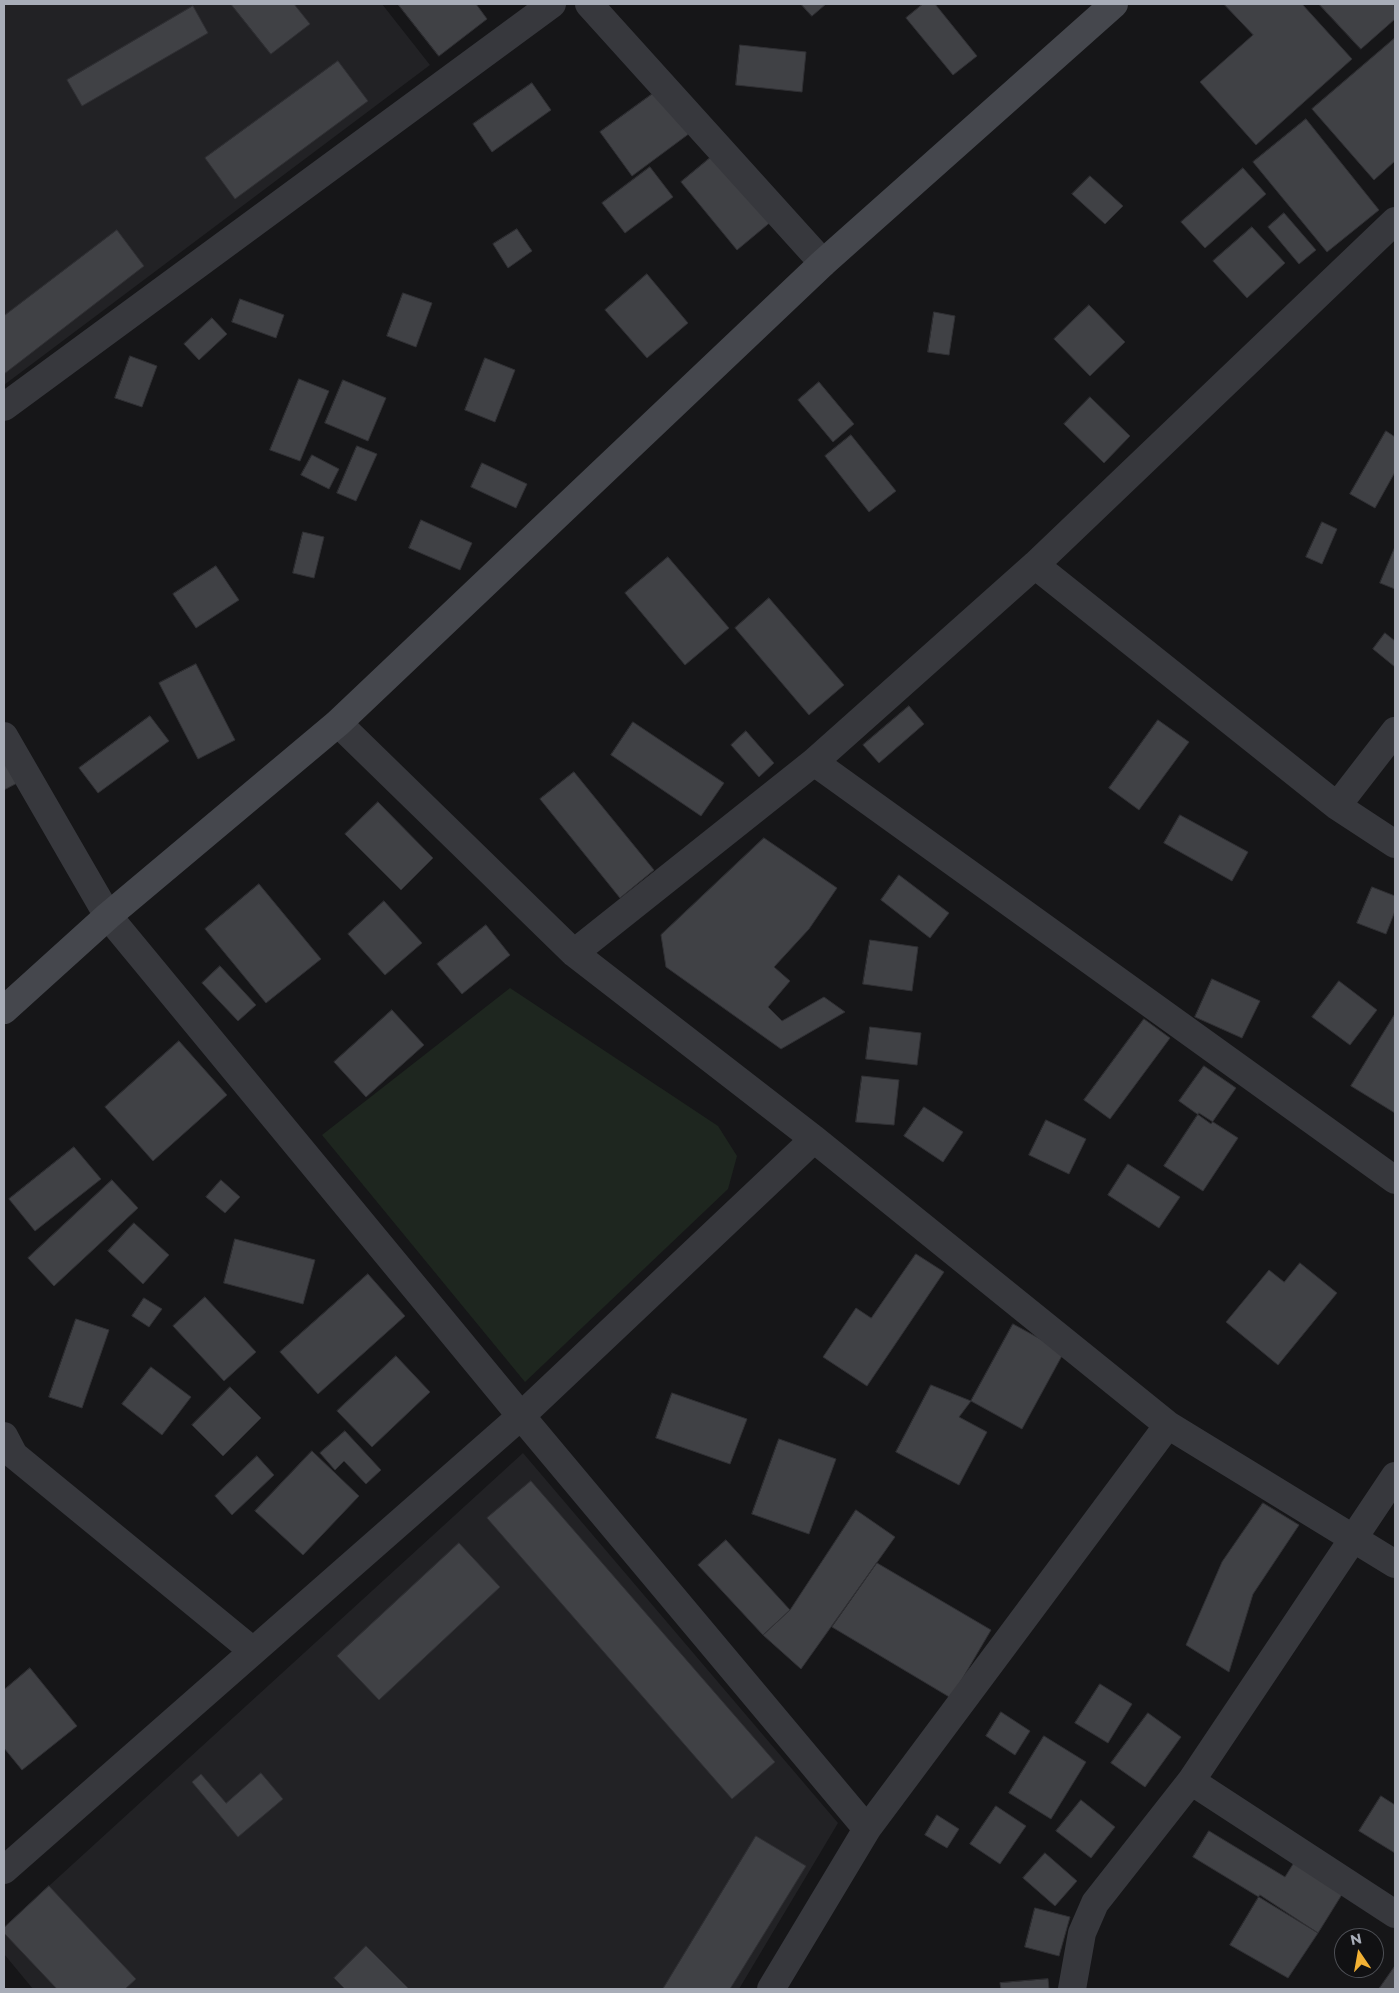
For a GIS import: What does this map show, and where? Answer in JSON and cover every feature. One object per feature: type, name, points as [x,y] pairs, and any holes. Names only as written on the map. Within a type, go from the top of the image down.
[{"type":"street","points":[[4,407],[552,4]]},
{"type":"street","points":[[589,4],[823,263]]},
{"type":"street","points":[[4,1010],[108,916],[338,723],[823,263],[1114,4]]},
{"type":"street","points":[[574,953],[814,762],[1035,565],[1395,221]]},
{"type":"street","points":[[1035,565],[1337,806],[1395,844]]},
{"type":"street","points":[[338,723],[574,953],[814,1139],[1168,1425],[1395,1564]]},
{"type":"street","points":[[1337,806],[1395,731]]},
{"type":"street","points":[[4,736],[108,916],[521,1416],[867,1829]]},
{"type":"street","points":[[814,762],[1395,1180]]},
{"type":"street","points":[[4,1870],[521,1416],[814,1139]]},
{"type":"street","points":[[771,1989],[867,1829],[1168,1425]]},
{"type":"street","points":[[4,1436],[14,1455],[253,1651]]},
{"type":"street","points":[[1072,1989],[1082,1933],[1095,1903],[1191,1781],[1395,1476]]},
{"type":"street","points":[[1191,1781],[1395,1914]]},
{"type":"shaded area","points":[[4,4],[382,4],[430,65],[4,385]]},
{"type":"shaded area","points":[[510,988],[718,1126],[737,1156],[728,1189],[525,1382],[322,1135]]},
{"type":"shaded area","points":[[523,1453],[838,1823],[739,1989],[33,1989],[4,1954],[4,1927]]},
{"type":"building","points":[[231,4],[294,4],[310,24],[271,54]]},
{"type":"building","points":[[398,4],[476,4],[487,19],[439,56]]},
{"type":"building","points":[[801,4],[826,4],[812,16]]},
{"type":"building","points":[[923,4],[935,4],[977,56],[953,75],[906,18]]},
{"type":"building","points":[[1224,4],[1302,4],[1352,59],[1256,145],[1200,82],[1253,35]]},
{"type":"building","points":[[1319,4],[1394,4],[1395,19],[1361,49]]},
{"type":"building","points":[[193,6],[208,33],[82,106],[67,80]]},
{"type":"building","points":[[1395,38],[1395,161],[1374,180],[1312,109]]},
{"type":"building","points":[[740,45],[806,52],[802,92],[736,85]]},
{"type":"building","points":[[338,61],[368,101],[235,199],[205,158]]},
{"type":"building","points":[[532,83],[551,110],[492,152],[473,124]]},
{"type":"building","points":[[662,87],[694,130],[632,176],[600,132]]},
{"type":"building","points":[[1306,119],[1379,210],[1327,252],[1253,162]]},
{"type":"building","points":[[716,153],[773,220],[737,250],[681,182]]},
{"type":"building","points":[[650,167],[673,197],[625,233],[602,203]]},
{"type":"building","points":[[1243,168],[1266,194],[1205,248],[1181,222]]},
{"type":"building","points":[[1090,176],[1123,206],[1105,224],[1072,194]]},
{"type":"building","points":[[1284,213],[1316,250],[1299,264],[1268,227]]},
{"type":"building","points":[[1252,227],[1285,263],[1247,298],[1213,261]]},
{"type":"building","points":[[517,229],[532,251],[508,268],[493,244]]},
{"type":"building","points":[[117,230],[144,266],[4,374],[4,316]]},
{"type":"building","points":[[647,274],[688,323],[647,358],[605,310]]},
{"type":"building","points":[[403,293],[432,303],[416,347],[387,336]]},
{"type":"building","points":[[240,299],[284,315],[276,338],[232,322]]},
{"type":"building","points":[[1089,305],[1125,342],[1090,376],[1054,339]]},
{"type":"building","points":[[934,312],[955,316],[949,355],[928,352]]},
{"type":"building","points":[[212,318],[227,334],[199,360],[184,344]]},
{"type":"building","points":[[130,356],[157,366],[142,407],[115,398]]},
{"type":"building","points":[[485,358],[515,370],[495,422],[465,410]]},
{"type":"building","points":[[299,379],[329,391],[300,461],[270,450]]},
{"type":"building","points":[[343,380],[386,398],[368,441],[325,423]]},
{"type":"building","points":[[819,382],[854,424],[833,442],[798,400]]},
{"type":"building","points":[[1090,397],[1130,436],[1104,463],[1064,424]]},
{"type":"building","points":[[1386,431],[1395,437],[1395,472],[1375,508],[1350,494]]},
{"type":"building","points":[[851,435],[896,491],[869,512],[825,456]]},
{"type":"building","points":[[357,446],[377,454],[356,501],[337,493]]},
{"type":"building","points":[[312,455],[339,469],[329,489],[301,475]]},
{"type":"building","points":[[482,463],[527,484],[516,508],[471,487]]},
{"type":"building","points":[[421,520],[472,543],[460,570],[409,548]]},
{"type":"building","points":[[1322,522],[1337,529],[1322,564],[1306,557]]},
{"type":"building","points":[[303,532],[324,537],[314,578],[293,573]]},
{"type":"building","points":[[1395,547],[1395,589],[1380,583]]},
{"type":"building","points":[[668,557],[729,628],[685,665],[625,593]]},
{"type":"building","points":[[216,566],[239,600],[196,628],[173,594]]},
{"type":"building","points":[[769,598],[844,685],[809,715],[735,628]]},
{"type":"building","points":[[1385,633],[1395,641],[1395,667],[1373,649]]},
{"type":"building","points":[[196,664],[235,740],[198,759],[159,683]]},
{"type":"building","points":[[909,706],[924,724],[879,763],[863,745]]},
{"type":"building","points":[[150,716],[169,741],[98,793],[79,768]]},
{"type":"building","points":[[1158,720],[1189,742],[1139,810],[1109,788]]},
{"type":"building","points":[[633,722],[724,783],[701,816],[611,755]]},
{"type":"building","points":[[746,731],[774,763],[759,777],[731,745]]},
{"type":"building","points":[[4,752],[19,782],[4,790]]},
{"type":"building","points":[[574,772],[654,870],[620,898],[540,799]]},
{"type":"building","points":[[378,802],[433,858],[401,890],[345,834]]},
{"type":"building","points":[[1180,815],[1248,852],[1232,881],[1164,843]]},
{"type":"building","points":[[764,838],[837,888],[809,929],[774,967],[790,981],[768,1007],[782,1021],[824,997],[845,1012],[781,1049],[666,967],[661,935]]},
{"type":"building","points":[[899,875],[949,913],[930,938],[881,900]]},
{"type":"building","points":[[259,884],[321,959],[266,1003],[205,929]]},
{"type":"building","points":[[1372,887],[1395,896],[1395,911],[1386,934],[1357,923]]},
{"type":"building","points":[[384,901],[422,943],[385,975],[348,934]]},
{"type":"building","points":[[486,925],[510,955],[462,994],[437,964]]},
{"type":"building","points":[[870,940],[918,947],[912,991],[863,984]]},
{"type":"building","points":[[220,966],[256,1005],[238,1021],[202,983]]},
{"type":"building","points":[[1212,979],[1260,1001],[1242,1038],[1195,1017]]},
{"type":"building","points":[[1339,981],[1377,1010],[1350,1045],[1312,1017]]},
{"type":"building","points":[[392,1010],[424,1045],[366,1097],[334,1062]]},
{"type":"building","points":[[1395,1014],[1395,1113],[1351,1086]]},
{"type":"building","points":[[1144,1019],[1170,1038],[1110,1119],[1084,1100]]},
{"type":"building","points":[[870,1027],[921,1033],[917,1065],[866,1059]]},
{"type":"building","points":[[179,1041],[227,1095],[153,1161],[105,1107]]},
{"type":"building","points":[[1204,1066],[1236,1088],[1211,1124],[1179,1101]]},
{"type":"building","points":[[862,1076],[899,1080],[894,1125],[856,1122]]},
{"type":"building","points":[[924,1107],[963,1132],[943,1162],[904,1136]]},
{"type":"building","points":[[1199,1113],[1238,1138],[1203,1191],[1164,1166]]},
{"type":"building","points":[[1046,1120],[1086,1139],[1069,1174],[1029,1155]]},
{"type":"building","points":[[74,1147],[101,1179],[35,1231],[9,1199]]},
{"type":"building","points":[[1128,1164],[1180,1197],[1159,1228],[1108,1195]]},
{"type":"building","points":[[112,1180],[138,1208],[54,1286],[28,1258]]},
{"type":"building","points":[[221,1180],[240,1197],[225,1213],[206,1197]]},
{"type":"building","points":[[134,1223],[169,1255],[143,1284],[108,1251]]},
{"type":"building","points":[[235,1239],[315,1260],[303,1304],[224,1283]]},
{"type":"building","points":[[916,1254],[944,1272],[867,1386],[823,1357],[856,1308],[871,1318]]},
{"type":"building","points":[[1300,1263],[1337,1293],[1278,1365],[1226,1322],[1269,1270],[1284,1282]]},
{"type":"building","points":[[368,1274],[405,1316],[318,1394],[280,1352]]},
{"type":"building","points":[[205,1297],[256,1352],[224,1381],[173,1326]]},
{"type":"building","points":[[144,1298],[162,1309],[149,1327],[132,1316]]},
{"type":"building","points":[[76,1319],[109,1330],[82,1408],[49,1397]]},
{"type":"building","points":[[1013,1324],[1064,1352],[1022,1429],[971,1401]]},
{"type":"building","points":[[396,1356],[430,1392],[372,1447],[337,1411]]},
{"type":"building","points":[[151,1367],[191,1397],[162,1435],[122,1404]]},
{"type":"building","points":[[931,1385],[971,1401],[959,1417],[987,1432],[959,1485],[896,1452]]},
{"type":"building","points":[[230,1387],[261,1418],[223,1456],[192,1425]]},
{"type":"building","points":[[672,1393],[747,1419],[730,1464],[656,1438]]},
{"type":"building","points":[[345,1431],[381,1470],[366,1484],[344,1461],[335,1470],[320,1453]]},
{"type":"building","points":[[779,1439],[836,1459],[809,1534],[752,1514]]},
{"type":"building","points":[[312,1451],[359,1496],[303,1555],[255,1511]]},
{"type":"building","points":[[257,1456],[274,1475],[232,1515],[215,1496]]},
{"type":"building","points":[[531,1481],[775,1762],[732,1799],[487,1518]]},
{"type":"building","points":[[1263,1503],[1299,1525],[1253,1594],[1229,1672],[1186,1645],[1222,1562]]},
{"type":"building","points":[[856,1510],[895,1537],[801,1669],[763,1635],[790,1610]]},
{"type":"building","points":[[726,1540],[790,1610],[763,1635],[698,1565]]},
{"type":"building","points":[[459,1543],[500,1587],[379,1700],[337,1656]]},
{"type":"building","points":[[877,1563],[991,1630],[951,1698],[832,1627]]},
{"type":"building","points":[[30,1668],[77,1726],[22,1770],[4,1748],[4,1690]]},
{"type":"building","points":[[1100,1684],[1132,1704],[1108,1743],[1075,1723]]},
{"type":"building","points":[[1001,1712],[1030,1731],[1015,1755],[986,1736]]},
{"type":"building","points":[[1148,1713],[1181,1737],[1145,1787],[1111,1763]]},
{"type":"building","points":[[1044,1736],[1086,1762],[1051,1819],[1009,1793]]},
{"type":"building","points":[[261,1773],[283,1799],[238,1837],[192,1782],[201,1774],[226,1803]]},
{"type":"building","points":[[1381,1796],[1395,1805],[1395,1853],[1359,1831]]},
{"type":"building","points":[[1081,1800],[1115,1827],[1091,1858],[1056,1831]]},
{"type":"building","points":[[996,1806],[1026,1826],[1000,1864],[970,1844]]},
{"type":"building","points":[[937,1815],[959,1829],[947,1848],[925,1835]]},
{"type":"building","points":[[1209,1831],[1285,1877],[1305,1845],[1354,1875],[1318,1933],[1193,1857]]},
{"type":"building","points":[[756,1836],[806,1866],[730,1989],[663,1989]]},
{"type":"building","points":[[1045,1853],[1077,1881],[1055,1906],[1023,1878]]},
{"type":"building","points":[[49,1886],[136,1979],[125,1989],[57,1989],[4,1933],[4,1928]]},
{"type":"building","points":[[1260,1895],[1318,1933],[1288,1978],[1230,1945]]},
{"type":"building","points":[[1035,1908],[1070,1917],[1059,1956],[1025,1947]]},
{"type":"building","points":[[366,1946],[409,1989],[345,1989],[334,1978]]},
{"type":"building","points":[[1395,1966],[1395,1989],[1379,1989]]},
{"type":"building","points":[[1048,1979],[1049,1989],[1001,1989],[1000,1983]]}]
